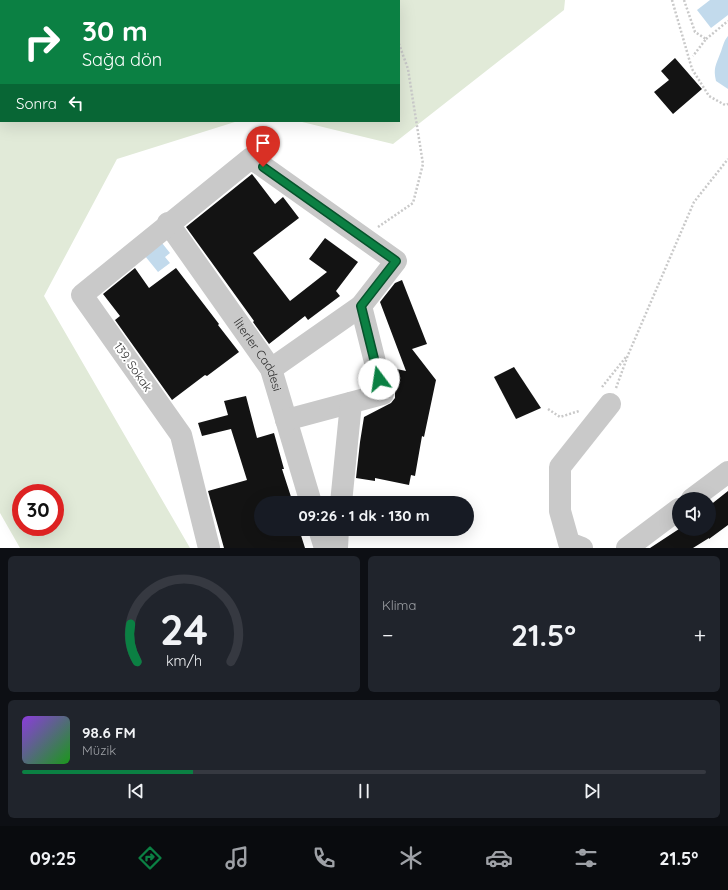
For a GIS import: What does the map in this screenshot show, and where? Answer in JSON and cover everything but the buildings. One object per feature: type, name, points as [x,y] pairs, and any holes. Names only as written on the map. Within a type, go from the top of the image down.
[{"type":"street","points":[[168,223],[250,158],[396,261],[361,306],[271,369]]},
{"type":"street","name":"İlterler Caddesi","points":[[168,223],[271,369],[309,496]]},
{"type":"street","name":"139. Sokak","points":[[168,223],[82,295],[181,435],[209,548]]},
{"type":"street","points":[[286,420],[383,394],[361,306]]},
{"type":"street","points":[[582,548],[569,543],[560,511],[560,467],[605,396]]},
{"type":"street","points":[[342,496],[351,403]]},
{"type":"street","points":[[701,492],[728,472]]},
{"type":"street","points":[[627,548],[672,514]]},
{"type":"street","points":[[321,536],[325,548]]},
{"type":"street","points":[[337,548],[338,536]]},
{"type":"path","points":[[672,0],[692,69],[709,96],[725,105],[728,104]]},
{"type":"path","points":[[684,0],[695,32],[706,39]]},
{"type":"path","points":[[693,56],[706,39],[728,21]]},
{"type":"path","points":[[362,237],[413,203],[423,164],[408,69],[400,47]]},
{"type":"path","points":[[605,396],[628,355],[694,202],[728,159]]},
{"type":"path","points":[[605,396],[628,355]]},
{"type":"path","points":[[548,408],[560,417],[578,413],[582,408]]},
{"type":"green space","points":[[400,0],[565,0],[564,10],[393,144],[302,122],[400,122]]},
{"type":"green space","points":[[0,122],[235,122],[117,159],[44,296],[190,548],[20,548],[13,536],[64,536],[64,484],[12,484],[12,534],[0,513]]},
{"type":"water","points":[[710,0],[728,0],[728,15],[711,28],[697,10]]},
{"type":"water","points":[[728,36],[728,89],[716,81],[715,70],[724,42]]},
{"type":"water","points":[[162,243],[170,253],[165,257],[170,263],[158,272],[145,256]]},
{"type":"route","points":[[263,167],[396,261],[361,306],[379,379]]}]
